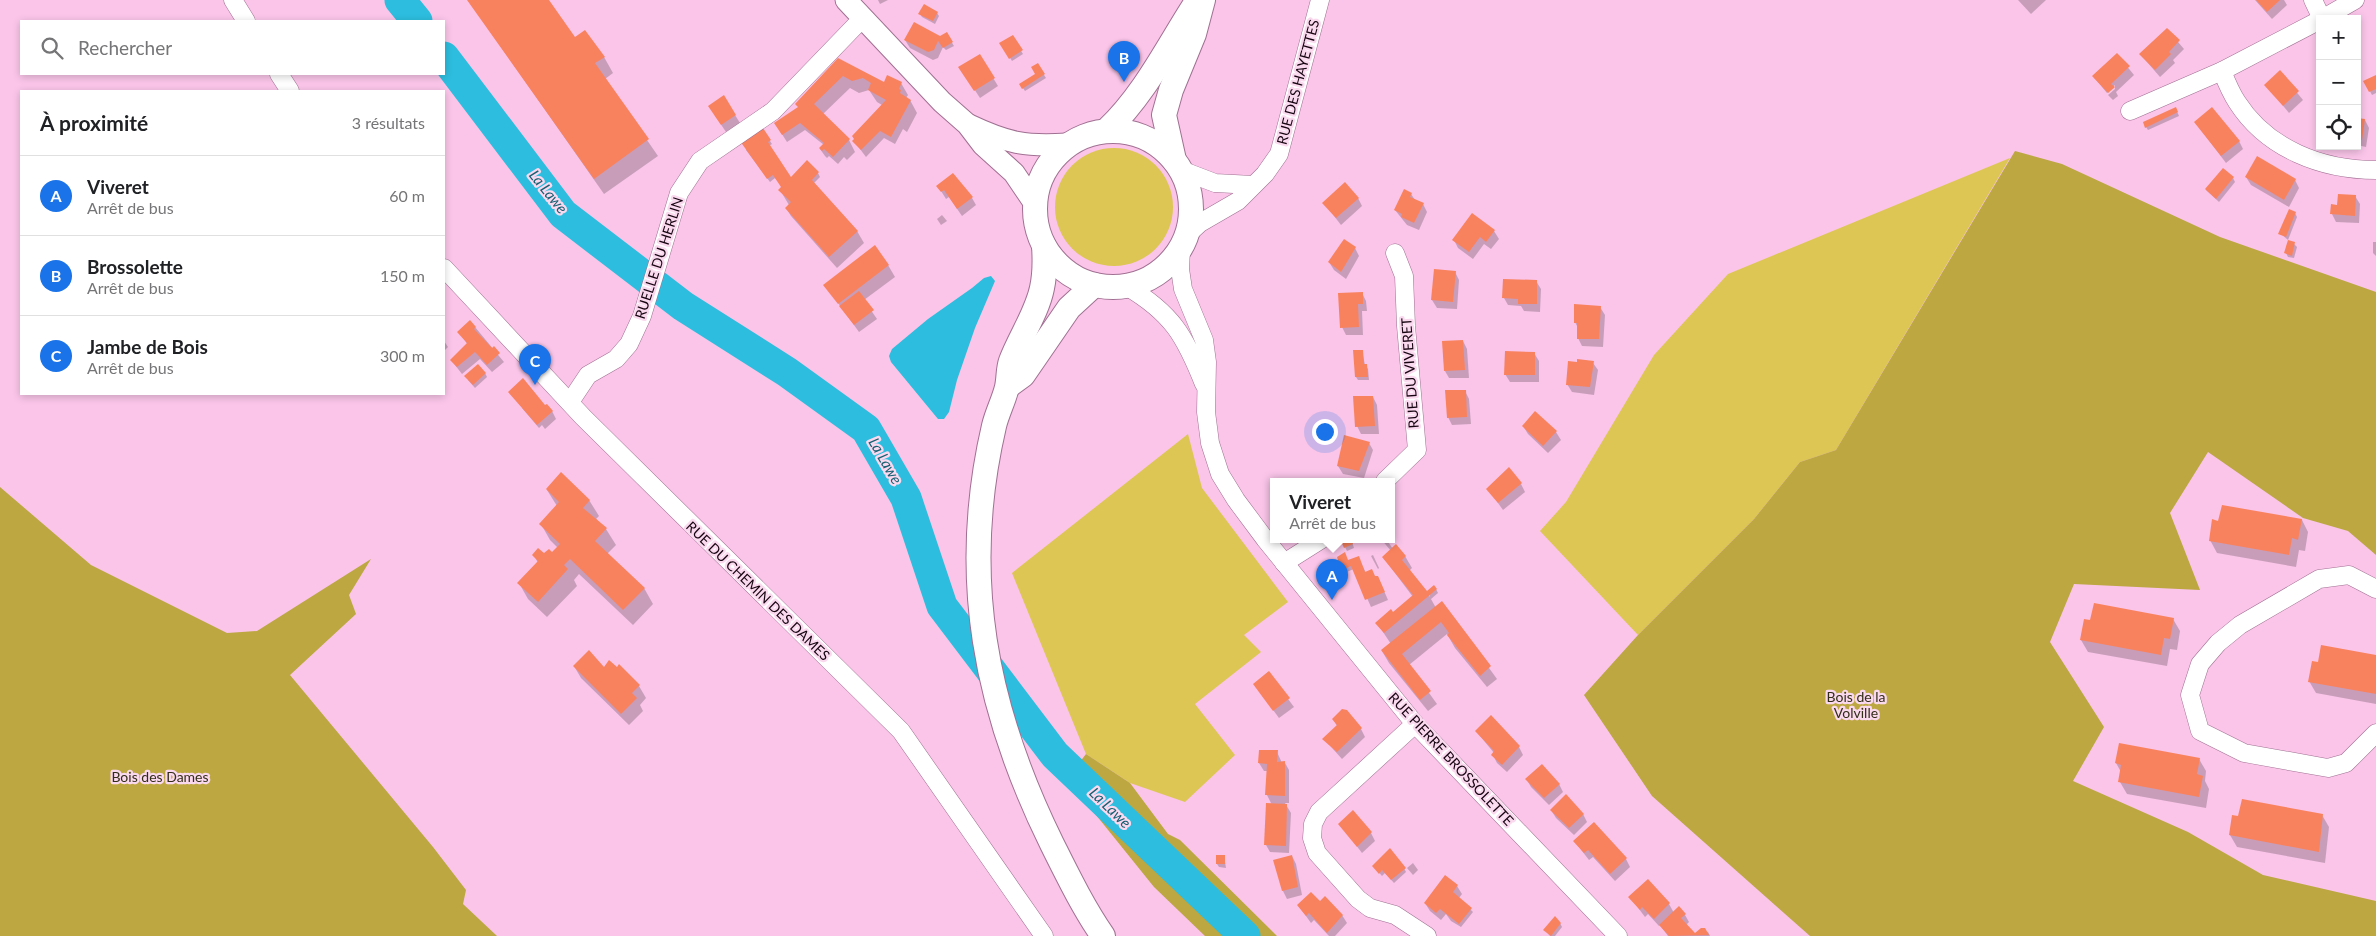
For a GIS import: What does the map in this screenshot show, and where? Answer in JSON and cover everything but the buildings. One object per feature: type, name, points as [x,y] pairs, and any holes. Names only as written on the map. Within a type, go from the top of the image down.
[{"type":"main road","points":[[1107,130],[1118,120],[1156,69],[1197,0]]},
{"type":"main road","points":[[1178,165],[1161,146],[1145,136],[1126,131],[1107,130],[1086,134],[1067,144],[1045,170],[1037,190],[1035,204],[1036,226],[1044,246],[1053,260],[1065,271],[1094,285],[1126,286],[1145,280],[1163,269],[1184,242],[1191,219],[1191,202],[1188,185],[1178,165],[1164,115],[1171,90],[1194,34],[1203,0]]},
{"type":"main road","points":[[1044,246],[1045,268],[1042,289],[1010,363],[1008,386],[995,424],[984,484],[977,554],[980,614],[994,691],[1020,774],[1083,907],[1103,936]]},
{"type":"main road","points":[[1008,386],[1023,374],[1069,308],[1094,285]]},
{"type":"street","points":[[233,0],[245,20]]},
{"type":"street","points":[[846,0],[942,102],[967,124],[983,145],[1018,177],[1035,204]]},
{"type":"street","name":"RUE DES HAYETTES","points":[[1184,242],[1200,223],[1238,201],[1265,174],[1279,154],[1320,0]]},
{"type":"street","points":[[2313,0],[2319,15]]},
{"type":"street","points":[[2328,15],[2356,0]]},
{"type":"street","name":"RUELLE DU HERLIN","points":[[570,402],[588,375],[616,359],[628,344],[642,316],[645,300],[679,193],[700,161],[773,111],[855,26],[865,19]]},
{"type":"street","points":[[2130,111],[2222,71],[2316,22]]},
{"type":"street","points":[[2222,71],[2237,102],[2261,131],[2289,150],[2320,162],[2355,170],[2376,170]]},
{"type":"street","points":[[280,75],[289,90]]},
{"type":"street","points":[[967,124],[990,135],[1025,145],[1067,144]]},
{"type":"street","points":[[1178,165],[1216,183],[1253,184]]},
{"type":"street","name":"RUE PIERRE BROSSOLETTE","points":[[1184,242],[1180,269],[1183,289],[1204,340],[1207,362],[1206,390],[1210,443],[1220,474],[1236,500],[1284,563],[1415,724],[1618,936]]},
{"type":"street","name":"RUE DU VIVERET","points":[[1388,478],[1417,450],[1406,326],[1404,276],[1395,253]]},
{"type":"street","name":"RUE DU CHEMIN DES DAMES","points":[[445,269],[639,474],[901,732],[1044,936]]},
{"type":"street","name":"RUE PIERRE BROSSOLETTE","points":[[1126,286],[1156,306],[1176,326],[1190,349],[1206,390]]},
{"type":"street","points":[[1284,563],[1316,543]]},
{"type":"street","points":[[2376,589],[2349,575],[2320,579],[2240,625],[2218,642],[2200,664],[2190,696],[2200,731],[2244,753],[2328,768],[2346,763],[2376,733]]},
{"type":"street","points":[[1415,724],[1319,812],[1313,824],[1312,838],[1317,853],[1358,899],[1370,908],[1395,915],[1427,936]]},
{"type":"shaded area","points":[[1114,148],[1137,152],[1156,165],[1169,184],[1173,207],[1169,230],[1156,249],[1137,262],[1114,266],[1091,262],[1072,249],[1059,230],[1055,207],[1059,184],[1072,165],[1091,152]]},
{"type":"shaded area","points":[[2010,158],[1836,450],[1800,462],[1754,519],[1638,635],[1540,531],[1566,502],[1654,355],[1728,274]]},
{"type":"shaded area","points":[[1188,434],[1202,488],[1288,602],[1244,635],[1261,652],[1195,704],[1235,755],[1185,802],[1130,783],[1086,754],[1012,573]]},
{"type":"green space","name":"Bois de la Volville","points":[[2015,151],[2062,164],[2220,237],[2376,292],[2376,555],[2348,531],[2303,518],[2208,452],[2170,513],[2200,590],[2074,584],[2050,642],[2104,727],[2073,781],[2188,832],[2263,875],[2376,901],[2376,936],[1810,936],[1652,796],[1584,695],[1638,635],[1754,519],[1800,462],[1836,450]]},
{"type":"green space","name":"Bois des Dames","points":[[0,487],[91,565],[227,633],[257,631],[371,559],[349,595],[356,614],[290,675],[433,847],[466,890],[463,904],[497,936],[0,936]]},
{"type":"green space","points":[[1086,754],[1130,783],[1168,834],[1180,840],[1277,936],[1205,936],[1154,887],[1067,779]]},
{"type":"water","points":[[991,276],[995,281],[975,328],[957,380],[949,412],[944,419],[938,419],[891,362],[889,356],[892,349],[928,319],[984,278]]},
{"type":"waterway","name":"La Lawe","points":[[400,0],[416,20]]},
{"type":"waterway","name":"La Lawe","points":[[445,58],[563,214],[683,306],[787,372],[866,429],[906,498],[942,606],[1055,755],[1245,936]]},
{"type":"place","name":"Brossolette","points":[[1124,82]]},
{"type":"place","name":"Jambe de Bois","points":[[535,385]]},
{"type":"place","name":"Viveret","points":[[1332,600]]}]
